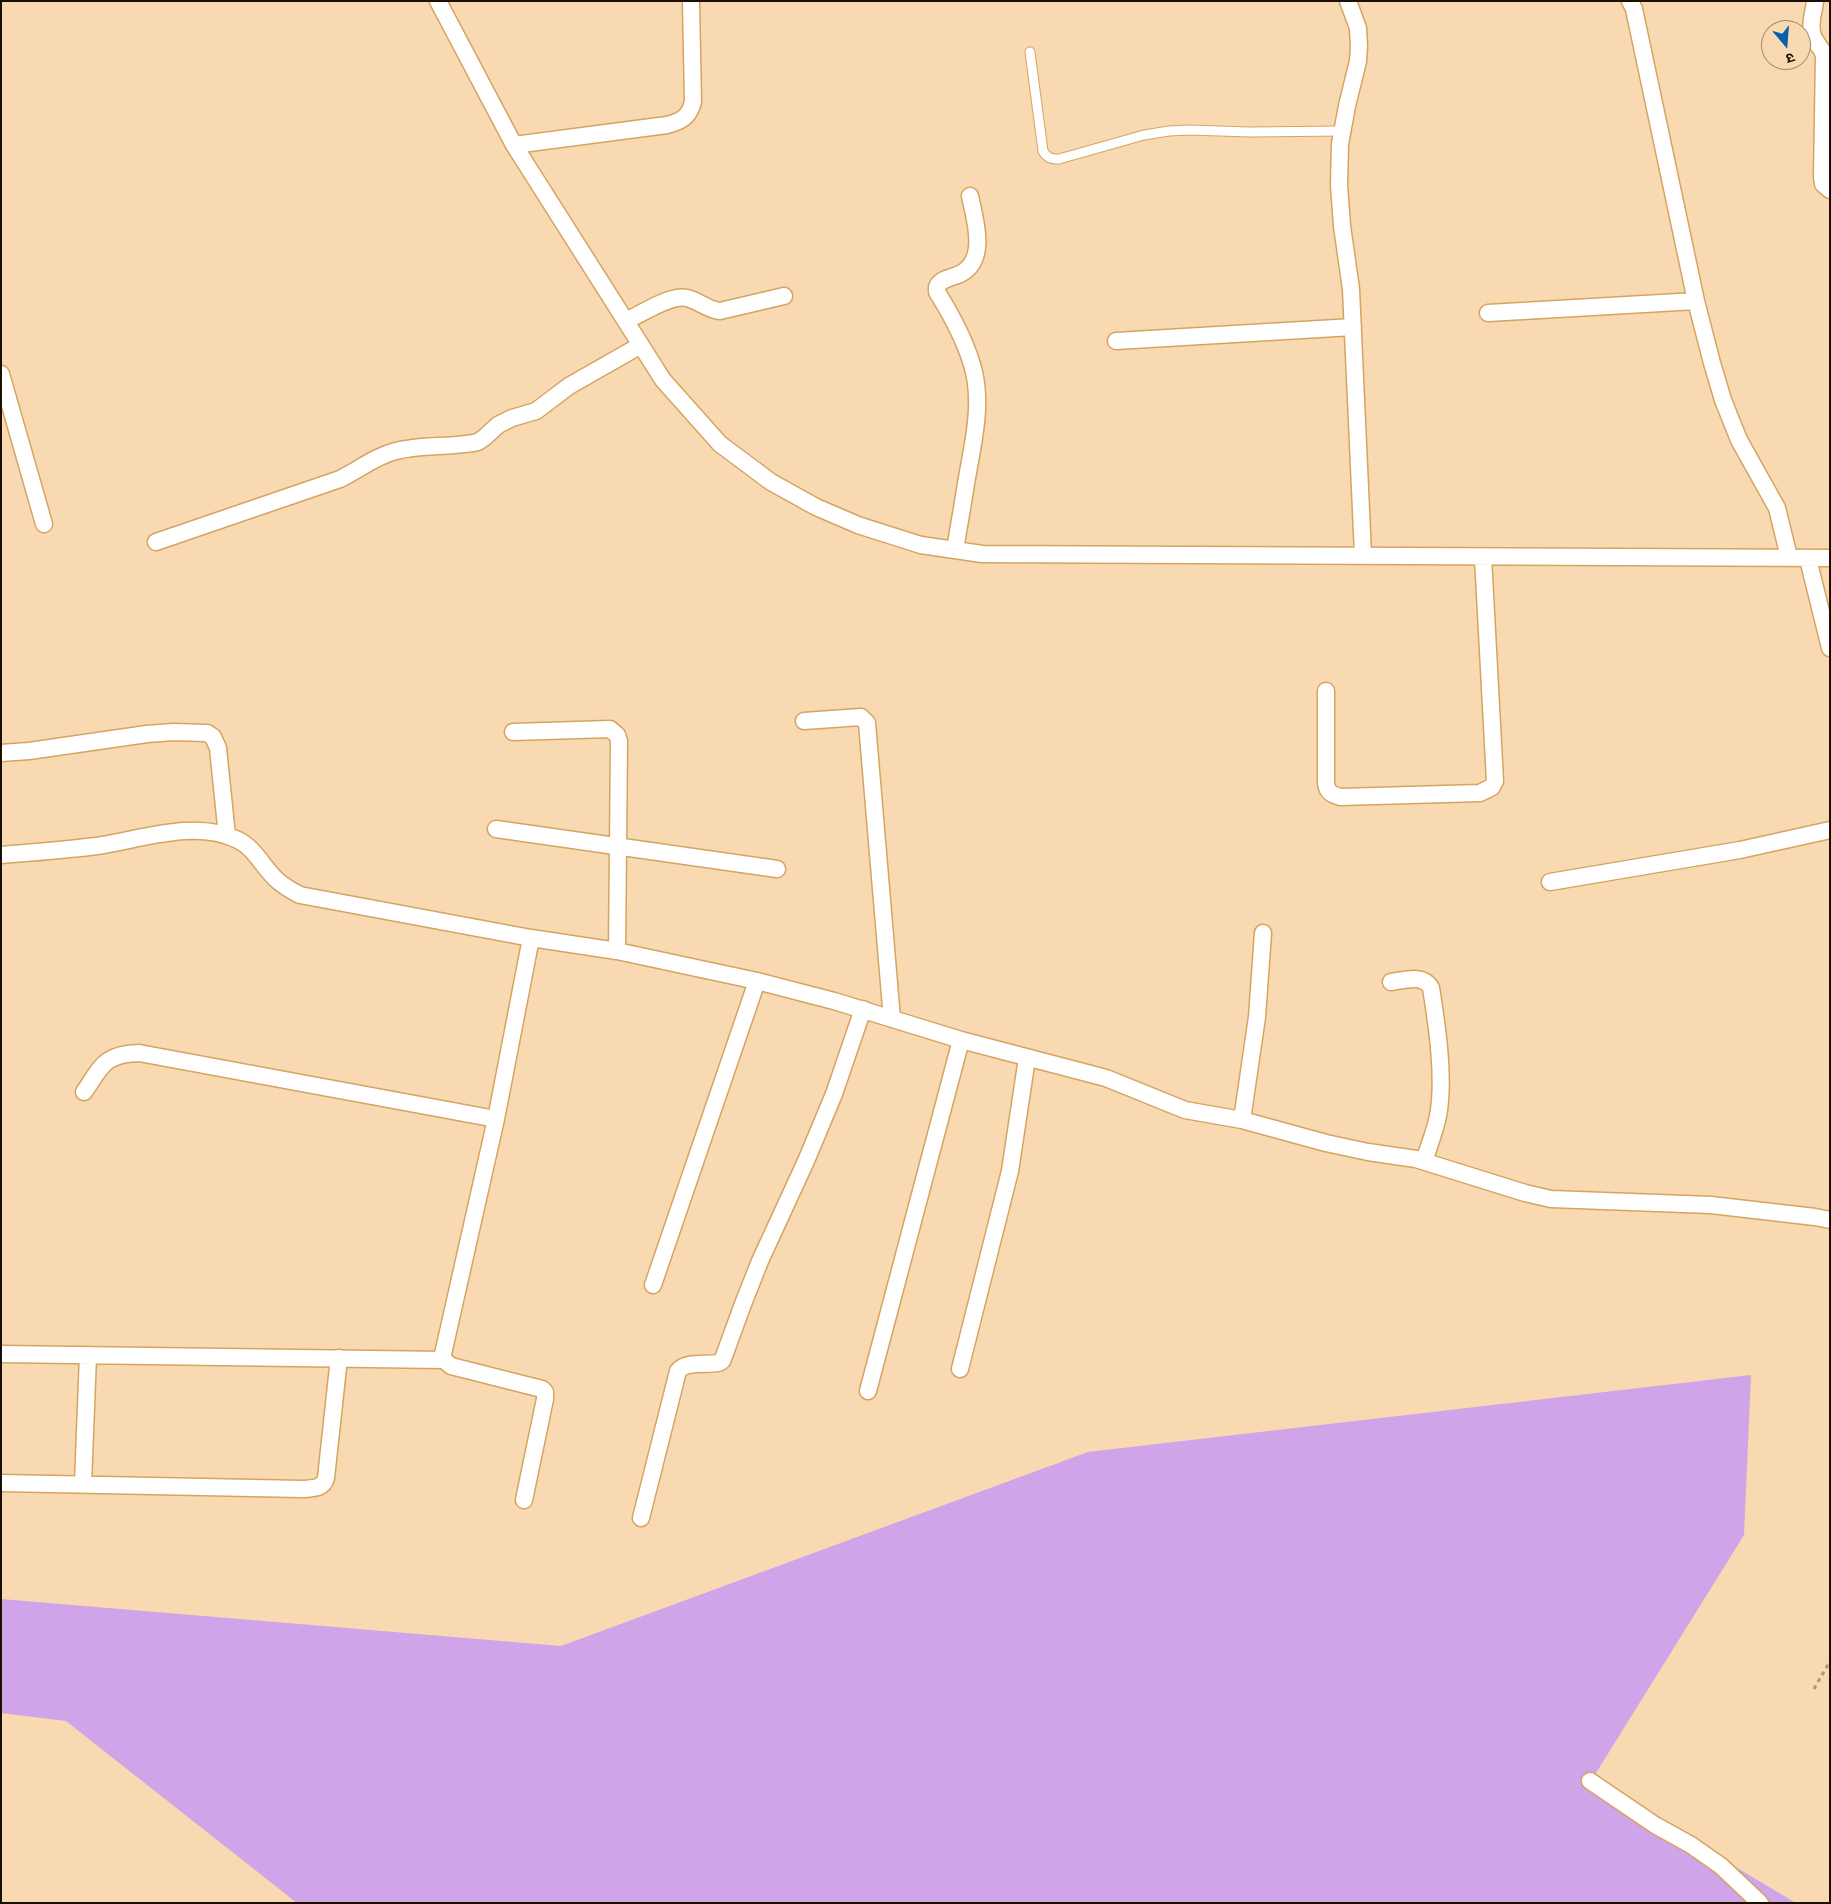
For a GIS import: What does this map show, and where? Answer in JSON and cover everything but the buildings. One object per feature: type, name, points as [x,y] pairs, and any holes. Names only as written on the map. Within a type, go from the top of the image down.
[{"type":"street","points":[[438,1],[514,145],[663,380],[720,444],[771,482],[816,507],[858,525],[920,545],[982,554],[1830,558]]},
{"type":"street","points":[[514,145],[667,125],[685,118],[690,112],[693,102],[691,1]]},
{"type":"street","points":[[1348,1],[1358,28],[1359,46],[1358,61],[1343,131],[1339,185],[1353,327],[1363,555]]},
{"type":"street","points":[[1630,1],[1634,9],[1696,301],[1723,400],[1739,440],[1777,508],[1789,557]]},
{"type":"street","points":[[1815,1],[1811,29],[1813,37],[1823,50],[1824,55],[1822,177],[1823,184],[1830,190]]},
{"type":"street","points":[[956,550],[973,442],[977,391],[968,353],[936,287],[941,281],[968,269],[976,255],[978,243],[977,229],[970,196]]},
{"type":"street","points":[[626,321],[672,299],[684,297],[720,311],[784,296]]},
{"type":"street","points":[[1488,313],[1696,301]]},
{"type":"street","points":[[1116,341],[1353,327]]},
{"type":"street","points":[[156,542],[340,479],[356,472],[378,457],[396,450],[478,442],[506,420],[536,411],[569,386],[641,345]]},
{"type":"street","points":[[1,374],[44,524]]},
{"type":"street","points":[[1326,691],[1326,783],[1329,793],[1340,797],[1487,792],[1495,781],[1483,557]]},
{"type":"street","points":[[1808,559],[1830,648]]},
{"type":"street","points":[[804,721],[862,717],[867,723],[892,1019]]},
{"type":"street","points":[[513,732],[610,729],[614,731],[619,741],[617,951]]},
{"type":"street","points":[[1,753],[29,752],[147,734],[173,732],[207,733],[212,737],[218,748],[227,836]]},
{"type":"street","points":[[496,829],[777,869]]},
{"type":"street","points":[[1550,882],[1740,850],[1830,830]]},
{"type":"street","points":[[1,855],[103,845],[164,833],[202,832],[227,836],[240,841],[250,849],[277,880],[300,895],[531,938],[617,951],[756,980],[863,1009],[961,1040],[1106,1078],[1185,1110],[1242,1120],[1326,1143],[1424,1161],[1525,1193],[1551,1199],[1711,1205],[1797,1214],[1830,1220]]},
{"type":"street","points":[[1242,1120],[1257,1017],[1263,933]]},
{"type":"street","points":[[444,1360],[443,1354],[496,1118],[531,938]]},
{"type":"street","points":[[1391,982],[1422,979],[1428,982],[1431,988],[1440,1068],[1440,1094],[1438,1117],[1424,1161]]},
{"type":"street","points":[[653,1285],[756,980]]},
{"type":"street","points":[[640,1518],[678,1371],[687,1365],[718,1363],[722,1361],[760,1261],[806,1161],[834,1094],[863,1009]]},
{"type":"street","points":[[868,1392],[961,1040]]},
{"type":"street","points":[[84,1092],[102,1065],[107,1061],[123,1054],[140,1053],[496,1118]]},
{"type":"street","points":[[960,1369],[1010,1171],[1027,1058]]},
{"type":"street","points":[[1,1354],[444,1360],[451,1366],[542,1389],[545,1392],[524,1500]]},
{"type":"street","points":[[83,1484],[88,1355]]},
{"type":"street","points":[[1,1482],[303,1489],[318,1487],[324,1484],[326,1478],[339,1358]]},
{"type":"street","points":[[1590,1781],[1655,1825],[1691,1845],[1721,1866],[1760,1903]]},
{"type":"lane","points":[[1030,52],[1043,151],[1049,158],[1059,159],[1144,135],[1169,131],[1343,131]]},
{"type":"path","points":[[1814,1689],[1830,1662]]},
{"type":"shaded area","points":[[1751,1375],[1744,1535],[1591,1781],[1796,1903],[297,1903],[66,1721],[1,1713],[1,1599],[561,1646],[1088,1452]]}]
